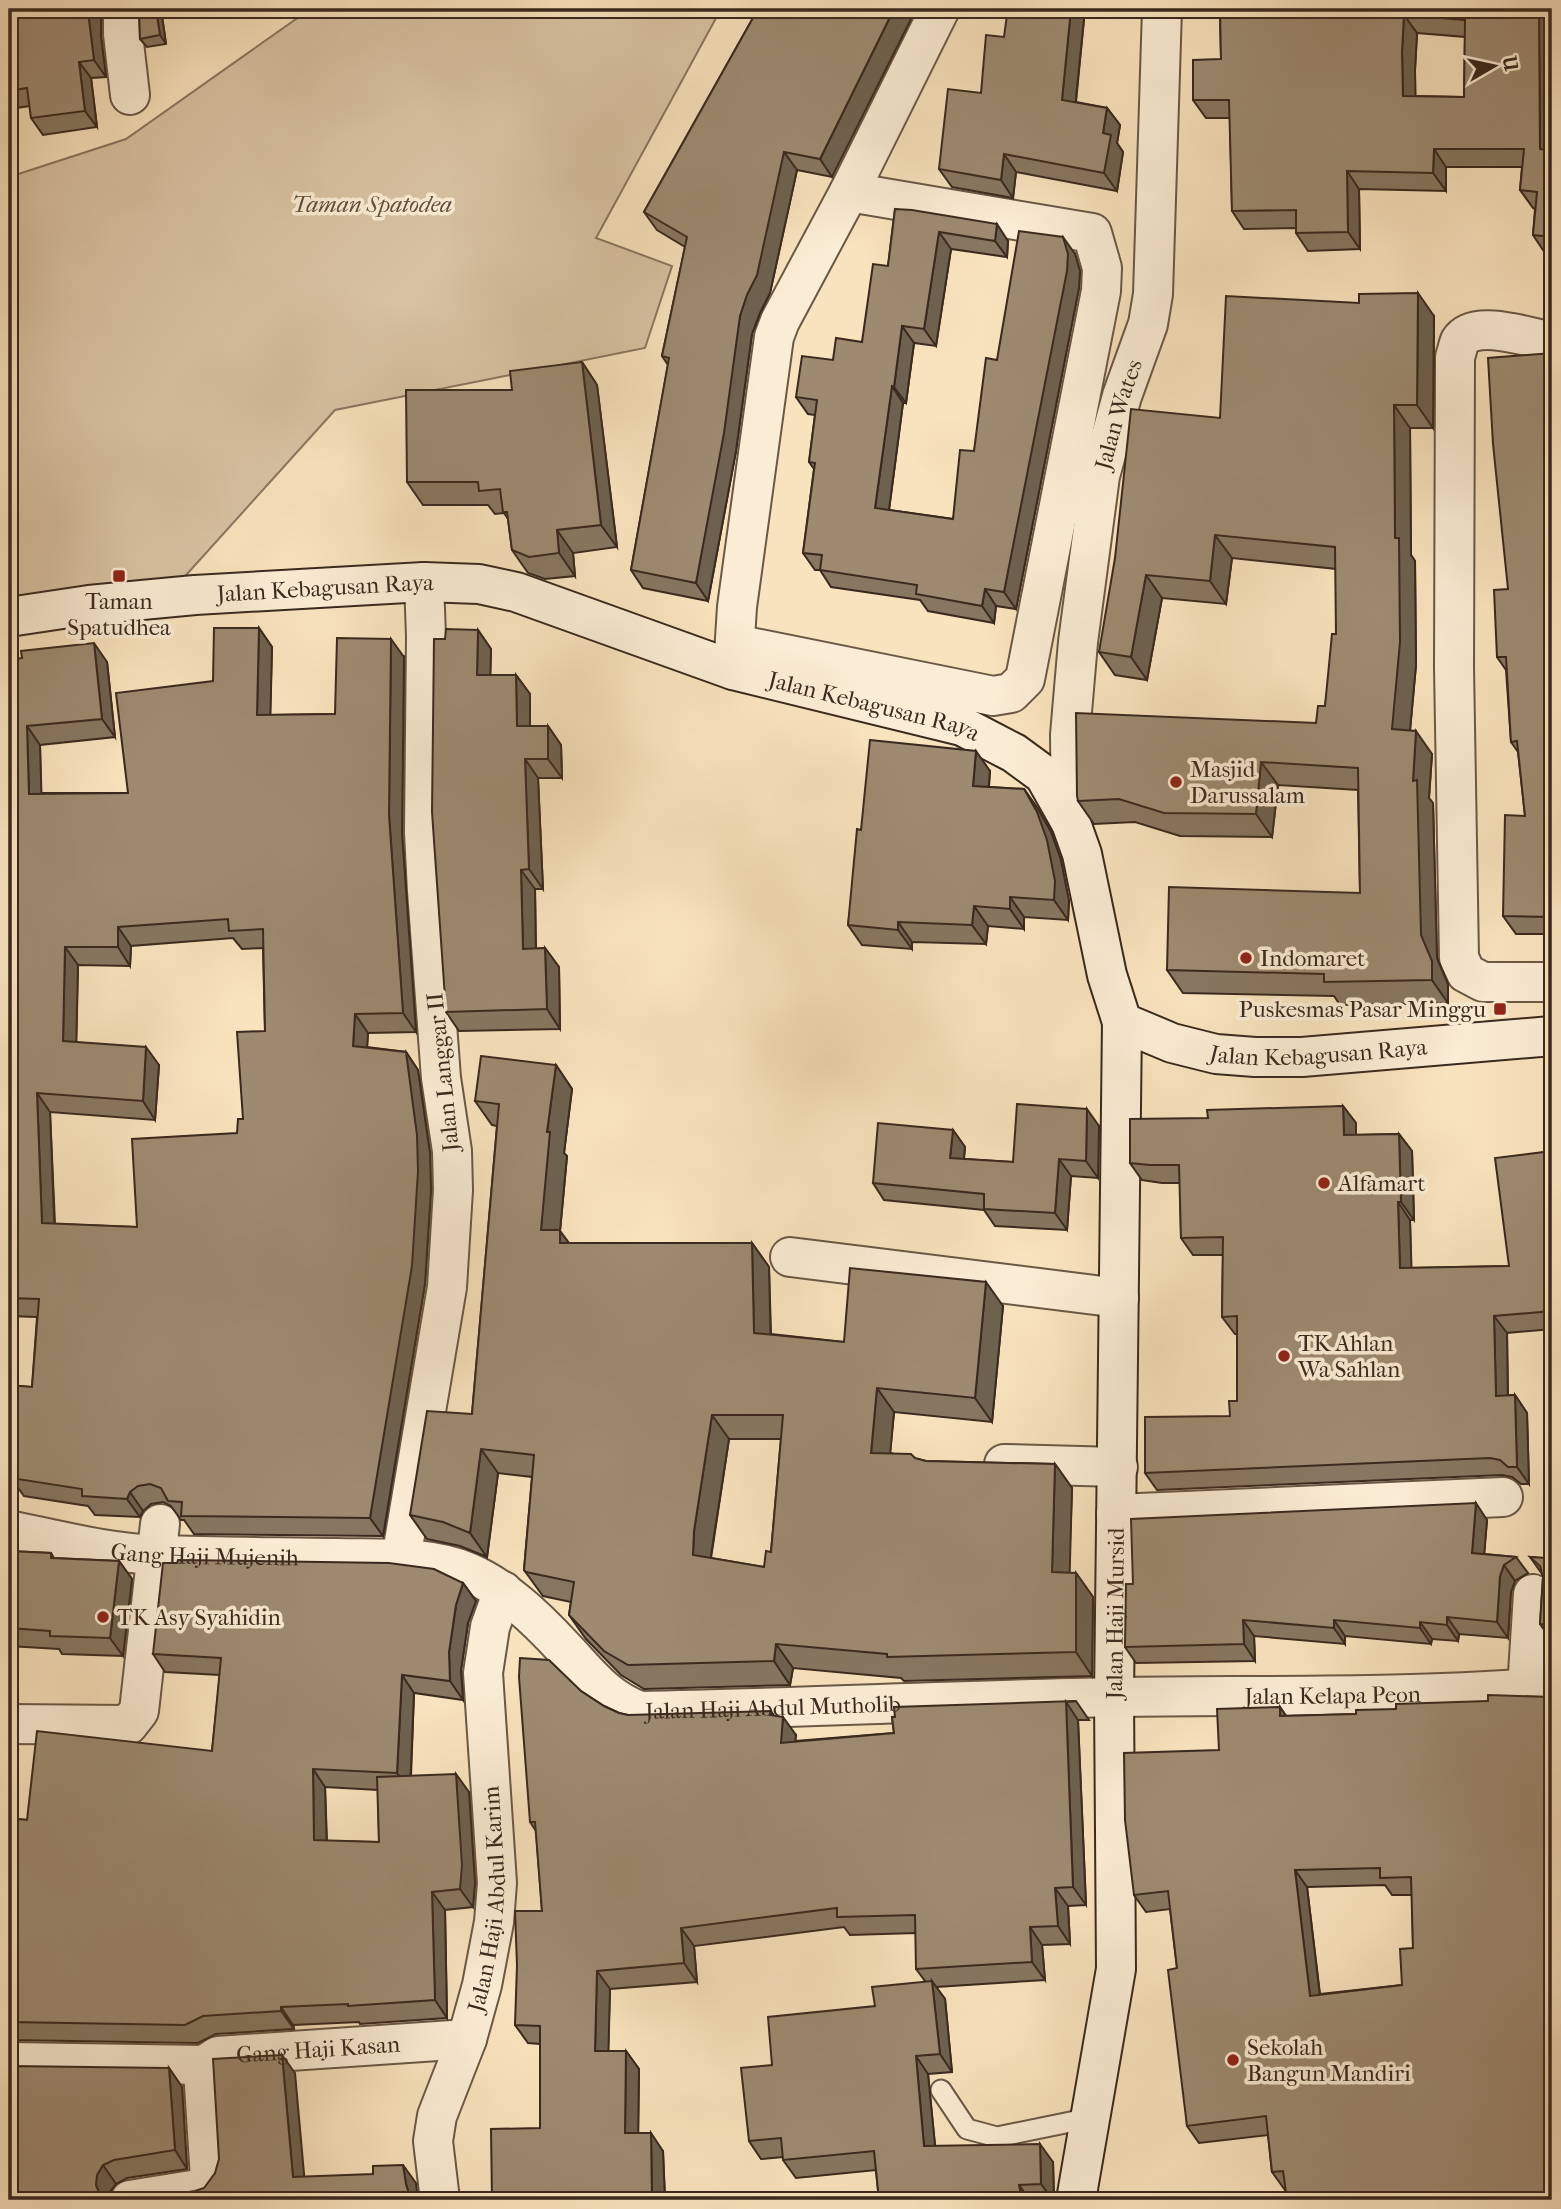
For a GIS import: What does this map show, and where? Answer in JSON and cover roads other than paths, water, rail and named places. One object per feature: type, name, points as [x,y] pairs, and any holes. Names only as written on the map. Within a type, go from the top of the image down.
[{"type":"street","points":[[123,9],[130,94]]},
{"type":"street","points":[[849,192],[1092,233],[1101,268],[1101,291],[1025,679],[1011,693],[993,696],[734,657],[737,607],[774,337],[940,9]]},
{"type":"street","name":"Jalan Wates","points":[[1072,823],[1070,735],[1078,642],[1100,476],[1122,396],[1147,324],[1153,294],[1162,9]]},
{"type":"street","points":[[1552,342],[1483,328],[1470,332],[1460,341],[1455,357],[1454,667],[1459,958],[1466,973],[1483,982],[1552,982]]},
{"type":"street","name":"Jalan Kebagusan Raya","points":[[9,617],[89,605],[195,595],[424,582],[479,584],[516,592],[962,726],[1014,753],[1044,775],[1072,823],[1082,854],[1107,975],[1122,1022],[1172,1043],[1216,1054],[1255,1057],[1301,1057],[1552,1036]]},
{"type":"street","name":"Jalan Langgar II","points":[[401,1559],[447,1287],[453,1190],[452,1151],[441,1078],[424,831],[424,582]]},
{"type":"street","name":"Jalan Haji Mursid","points":[[1076,2200],[1116,1969],[1114,1698],[1122,1022]]},
{"type":"street","points":[[790,1257],[1119,1298]]},
{"type":"street","points":[[968,1463],[1118,1466]]},
{"type":"street","points":[[1116,1514],[1503,1497]]},
{"type":"street","name":"Gang Haji Mujenih","points":[[9,1530],[86,1546],[158,1540],[401,1559]]},
{"type":"street","points":[[9,1724],[128,1725],[139,1711],[158,1540]]},
{"type":"street","name":"Jalan Haji Abdul Mutholib","points":[[401,1559],[442,1564],[468,1573],[503,1591],[551,1635],[606,1693],[622,1704],[640,1710],[1114,1698]]},
{"type":"street","name":"Jalan Haji Abdul Karim","points":[[440,2200],[433,2141],[437,2116],[467,2039],[482,1985],[494,1922],[497,1884],[483,1673],[490,1627],[503,1591]]},
{"type":"street","points":[[1533,1594],[1540,1688]]},
{"type":"street","name":"Jalan Kelapa Peon","points":[[1114,1698],[1467,1693],[1540,1688]]},
{"type":"street","name":"Gang Haji Kasan","points":[[130,2200],[208,2185],[210,2179],[204,2065],[218,2056],[467,2039]]},
{"type":"street","points":[[9,2062],[204,2065]]},
{"type":"lane","points":[[941,2090],[967,2129],[997,2137],[1090,2118]]},
{"type":"place","name":"Taman Spatudhea","points":[[119,576]]},
{"type":"place","name":"Masjid Darussalam","points":[[1176,782]]},
{"type":"place","name":"Indomaret","points":[[1246,958]]},
{"type":"place","name":"Puskesmas Pasar Minggu","points":[[1500,1009]]},
{"type":"place","name":"Alfamart","points":[[1324,1183]]},
{"type":"place","name":"TK Ahlan Wa Sahlan","points":[[1284,1356]]},
{"type":"place","name":"TK Asy Syahidin","points":[[103,1617]]},
{"type":"place","name":"Sekolah Bangun Mandiri","points":[[1233,2060]]},
{"type":"park label","name":"Taman Spatodea","points":[[372,204]]}]
